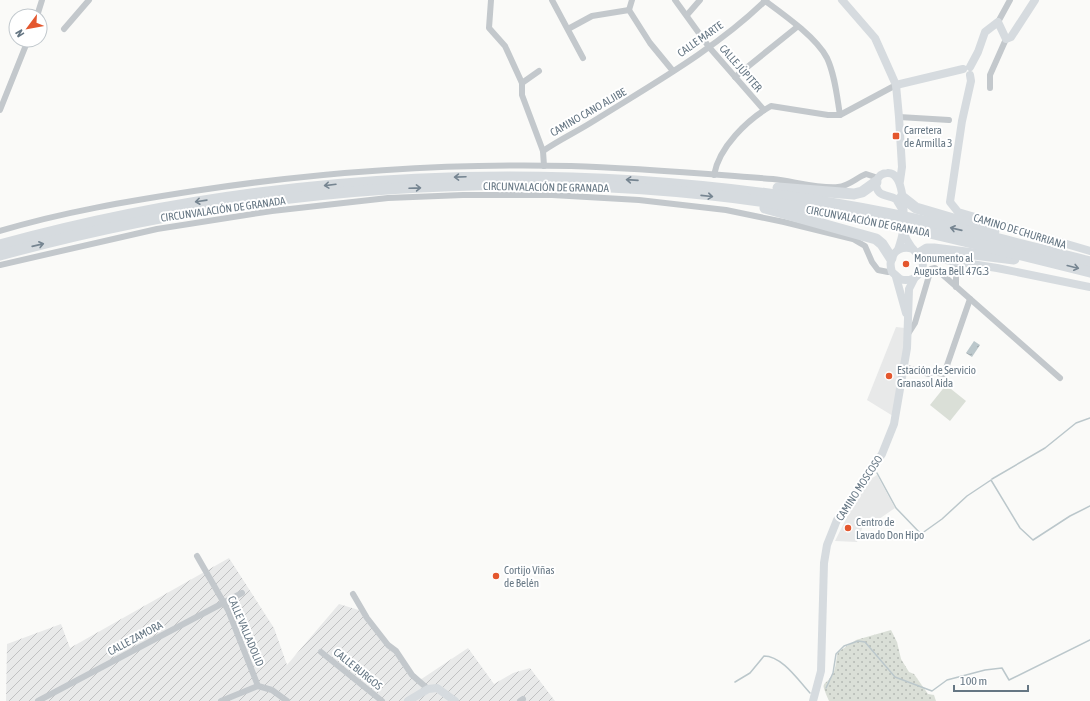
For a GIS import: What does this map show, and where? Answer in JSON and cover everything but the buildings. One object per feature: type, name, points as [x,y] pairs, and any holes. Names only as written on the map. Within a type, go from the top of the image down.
[{"type":"highway","name":"CIRCUNVALACIÓN DE GRANADA","points":[[0,245],[66,227],[178,204],[355,182],[420,178],[545,176],[601,178],[704,186],[790,197],[915,224],[1059,259],[1090,262]]},
{"type":"highway","points":[[704,186],[720,184],[854,194],[862,192],[877,180]]},
{"type":"highway","name":"CIRCUNVALACIÓN DE GRANADA","points":[[0,255],[75,236],[209,208],[356,192],[464,186],[546,186],[684,193],[891,219]]},
{"type":"highway","points":[[898,191],[916,208],[1051,248],[1059,259],[1043,264],[934,249],[927,249],[917,253]]},
{"type":"highway","points":[[730,198],[745,204],[876,239],[894,254]]},
{"type":"highway","name":"CIRCUNVALACIÓN DE GRANADA","points":[[1059,259],[1090,272]]},
{"type":"street","points":[[64,29],[89,0]]},
{"type":"street","points":[[491,0],[489,28],[505,46],[522,83],[522,95],[542,151],[544,166]]},
{"type":"street","points":[[552,0],[583,58]]},
{"type":"street","points":[[632,0],[629,10],[650,43],[673,71]]},
{"type":"street","name":"CALLE JÚPITER","points":[[675,0],[709,47],[764,110]]},
{"type":"street","points":[[687,15],[700,0]]},
{"type":"street","points":[[765,0],[798,27],[818,46],[826,57],[830,67],[840,115]]},
{"type":"street","name":"CALLE MARTE","points":[[643,90],[709,47],[745,19],[765,0]]},
{"type":"street","points":[[842,0],[874,38],[896,85],[902,174],[898,191]]},
{"type":"street","points":[[714,175],[717,161],[729,141],[764,110],[771,106],[828,115],[840,115],[896,85],[968,70],[978,52],[985,32],[998,22],[1010,0]]},
{"type":"street","points":[[990,88],[990,75],[1006,39],[1010,37],[1035,0]]},
{"type":"street","points":[[568,29],[592,16],[629,10]]},
{"type":"street","points":[[998,22],[1006,39]]},
{"type":"street","points":[[735,77],[798,27]]},
{"type":"street","points":[[0,110],[25,48]]},
{"type":"street","name":"CAMINO DE CHURRIANA","points":[[968,70],[971,81],[962,121],[950,202],[952,206],[958,212],[1090,251]]},
{"type":"street","points":[[522,83],[539,71]]},
{"type":"street","name":"CAMINO CANO ALJIBE","points":[[542,151],[643,90]]},
{"type":"street","points":[[899,117],[949,120]]},
{"type":"street","points":[[889,173],[898,163],[900,155]]},
{"type":"street","points":[[0,231],[69,214],[145,198],[285,178],[395,169],[544,166],[714,175],[789,181],[835,188],[846,186],[866,174],[877,180]]},
{"type":"street","points":[[894,274],[894,254],[903,231],[902,209],[896,176],[889,173],[882,174],[877,180],[877,189],[880,194],[898,191]]},
{"type":"street","points":[[0,265],[157,230],[272,211],[388,198],[463,194],[552,195],[639,200],[726,210],[784,222],[853,240],[865,246],[875,267],[882,271],[894,274],[904,280],[914,278],[921,269],[930,263],[942,260]]},
{"type":"street","points":[[903,231],[917,253],[921,269]]},
{"type":"street","points":[[894,254],[906,248],[917,253],[942,260],[1090,287]]},
{"type":"street","points":[[952,262],[957,278]]},
{"type":"street","points":[[956,287],[960,268],[966,264]]},
{"type":"street","points":[[908,334],[915,323],[931,269],[935,268],[1060,378]]},
{"type":"street","name":"CAMINO MOSCOSO","points":[[894,274],[908,324]]},
{"type":"street","name":"CAMINO MOSCOSO","points":[[813,701],[821,671],[824,563],[827,544],[837,520],[886,446],[894,424],[905,367],[908,334],[909,289],[914,278]]},
{"type":"street","points":[[905,367],[928,374],[932,372],[944,374],[970,299]]},
{"type":"street","name":"CALLE VALLADOLID","points":[[197,556],[225,603],[258,686]]},
{"type":"street","name":"CALLE ZAMORA","points":[[38,701],[242,593]]},
{"type":"street","points":[[353,594],[367,618],[388,645],[396,651],[412,675],[428,689]]},
{"type":"street","name":"CALLE BURGOS","points":[[321,652],[382,701]]},
{"type":"street","points":[[221,701],[258,686],[272,690],[287,701]]},
{"type":"street","points":[[408,701],[428,689],[437,688],[455,701]]},
{"type":"shaded area","name":"Estación de Servicio Granasol Aida","points":[[896,327],[905,328],[903,364],[893,416],[867,400]]},
{"type":"shaded area","points":[[946,385],[966,401],[950,421],[930,405]]},
{"type":"shaded area","points":[[877,475],[895,508],[879,519],[866,518],[857,542],[835,541],[852,507],[871,479]]},
{"type":"shaded area","points":[[229,558],[274,628],[287,665],[339,604],[362,611],[420,680],[468,648],[494,684],[513,673],[530,668],[555,701],[6,701],[7,644],[61,624],[70,648]]},
{"type":"shaded area","points":[[891,630],[897,642],[901,659],[909,672],[914,674],[928,694],[934,695],[936,701],[829,701],[824,690],[824,685],[834,672],[838,652],[856,640]]},
{"type":"water","points":[[974,341],[980,345],[972,357],[966,353]]},
{"type":"waterway","points":[[992,479],[1045,448],[1076,423],[1090,418]]},
{"type":"waterway","points":[[877,473],[896,508],[921,534],[942,519],[967,496],[991,480],[1020,528],[1033,540],[1070,516],[1090,506]]},
{"type":"waterway","points":[[826,688],[833,673],[836,654],[844,646],[858,641],[865,642],[895,677],[932,691],[947,680],[985,670],[1002,668],[1009,680],[1090,640]]},
{"type":"waterway","points":[[735,682],[750,673],[764,656],[771,657],[783,664],[810,693]]},
{"type":"place","name":"Carretera de Armilla 3","points":[[896,136]]},
{"type":"place","name":"Monumento al Augusta Bell 47G.3","points":[[906,264]]},
{"type":"place","name":"Estación de Servicio Granasol Aida","points":[[889,376]]},
{"type":"place","name":"Centro de Lavado Don Hipo","points":[[848,528]]},
{"type":"place","name":"Cortijo Viñas de Belén","points":[[496,576]]}]
